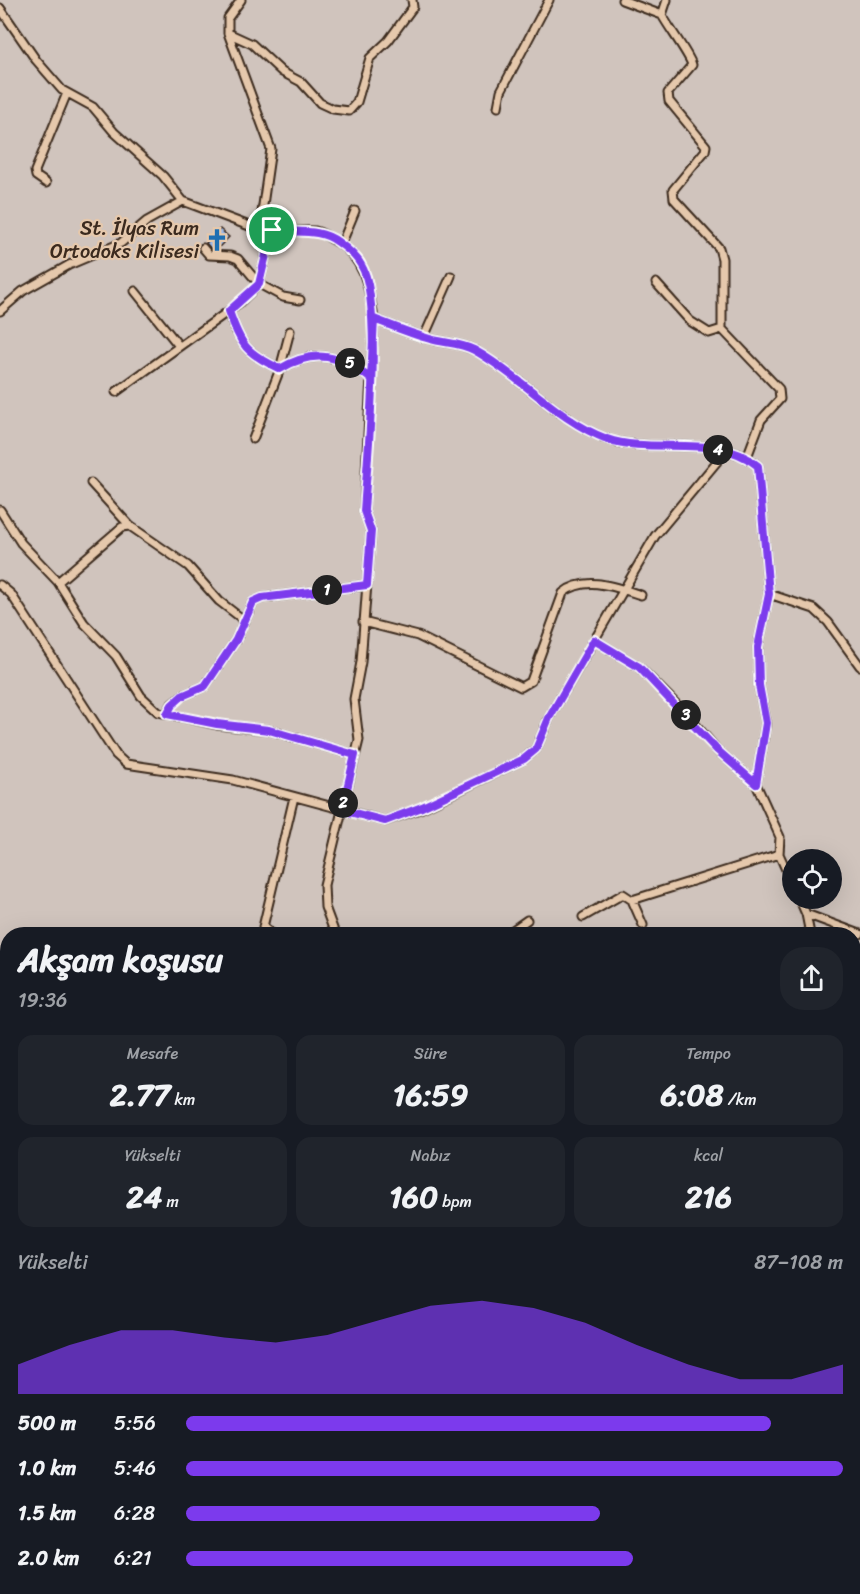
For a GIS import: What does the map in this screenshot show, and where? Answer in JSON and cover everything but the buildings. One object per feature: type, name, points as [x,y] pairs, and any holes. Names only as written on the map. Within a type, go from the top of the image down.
[{"type":"street","points":[[116,392],[229,311],[259,284],[272,230],[262,212],[271,149],[228,33],[228,18],[240,0]]},
{"type":"street","points":[[228,33],[252,44],[282,72],[301,82],[320,103],[333,109],[349,111],[357,102],[369,58],[388,41],[413,7],[412,0]]},
{"type":"street","points":[[498,107],[501,91],[549,0]]},
{"type":"street","points":[[622,0],[662,15],[675,39],[691,58],[692,65],[668,93],[669,101],[706,146],[705,152],[673,190],[674,199],[719,248],[722,259],[722,329],[778,389],[780,399],[760,420],[747,457]]},
{"type":"street","points":[[662,15],[667,0]]},
{"type":"street","points":[[0,8],[50,77],[67,93],[93,107],[114,132],[163,176],[183,201],[252,227],[288,233],[317,231],[341,245],[362,265],[370,289],[374,319],[364,511],[371,531],[361,662],[354,699],[359,740],[324,885],[325,907],[332,927]]},
{"type":"street","points":[[46,183],[36,176],[35,171],[67,93]]},
{"type":"street","points":[[0,311],[23,291],[69,265],[121,243],[147,221],[183,201]]},
{"type":"street","points":[[341,245],[355,211]]},
{"type":"street","points":[[203,248],[209,255],[230,256],[238,259],[259,284],[284,297],[300,300]]},
{"type":"street","points":[[424,337],[451,276]]},
{"type":"street","points":[[656,283],[690,321],[709,333],[722,329]]},
{"type":"street","points":[[135,291],[179,346]]},
{"type":"street","points":[[229,311],[238,336],[254,357],[280,369]]},
{"type":"street","points":[[374,319],[424,337],[471,349],[505,369],[576,424],[609,440],[648,445],[702,446],[747,457],[758,466],[769,594],[758,647],[759,685],[766,723],[756,784]]},
{"type":"street","points":[[253,439],[280,369],[290,331]]},
{"type":"street","points":[[280,369],[296,359],[334,357],[350,363],[371,379]]},
{"type":"street","points":[[0,585],[11,594],[116,755],[126,764],[233,780],[385,821],[422,807],[524,759],[536,749],[549,718],[655,536],[725,452]]},
{"type":"street","points":[[91,483],[130,526],[188,566],[219,601],[245,621]]},
{"type":"street","points":[[0,510],[21,543],[58,582],[84,623],[116,656],[141,696],[158,712],[217,724],[269,730],[355,755]]},
{"type":"street","points":[[58,582],[122,526],[130,526]]},
{"type":"street","points":[[363,622],[418,636],[521,687],[531,681],[563,593],[573,585],[584,582],[641,595]]},
{"type":"street","points":[[167,714],[172,705],[182,696],[205,686],[236,640],[253,602],[262,598],[367,585]]},
{"type":"street","points":[[769,594],[814,609],[828,622],[860,666]]},
{"type":"street","points":[[594,640],[639,667],[717,750],[756,784],[780,837],[779,854],[782,861]]},
{"type":"street","points":[[263,927],[294,797]]},
{"type":"street","points":[[632,900],[779,854]]},
{"type":"street","points":[[583,917],[623,894],[632,900],[643,925]]},
{"type":"street","points":[[804,909],[809,927]]},
{"type":"street","points":[[806,914],[839,927]]},
{"type":"street","points":[[517,927],[527,920]]},
{"type":"place","name":"St. İlyas Rum Ortodoks Kilisesi","points":[[217,240]]},
{"type":"route","points":[[272,230],[259,284],[229,311],[238,336],[254,357],[280,369],[296,359],[334,357],[350,363],[371,379],[374,319],[430,339],[471,349],[505,369],[576,424],[609,440],[648,445],[702,446],[748,457],[758,466],[769,594],[758,647],[759,685],[766,723],[756,784],[717,750],[690,718],[667,698],[639,667],[594,640],[549,718],[536,749],[524,759],[422,807],[385,821],[371,820],[342,810],[355,755],[269,730],[217,724],[167,714],[172,705],[182,696],[196,692],[205,686],[236,640],[253,602],[262,598],[367,585],[371,531],[364,511],[371,379],[374,319],[370,289],[362,265],[338,242],[317,231],[288,233],[272,230]]}]
